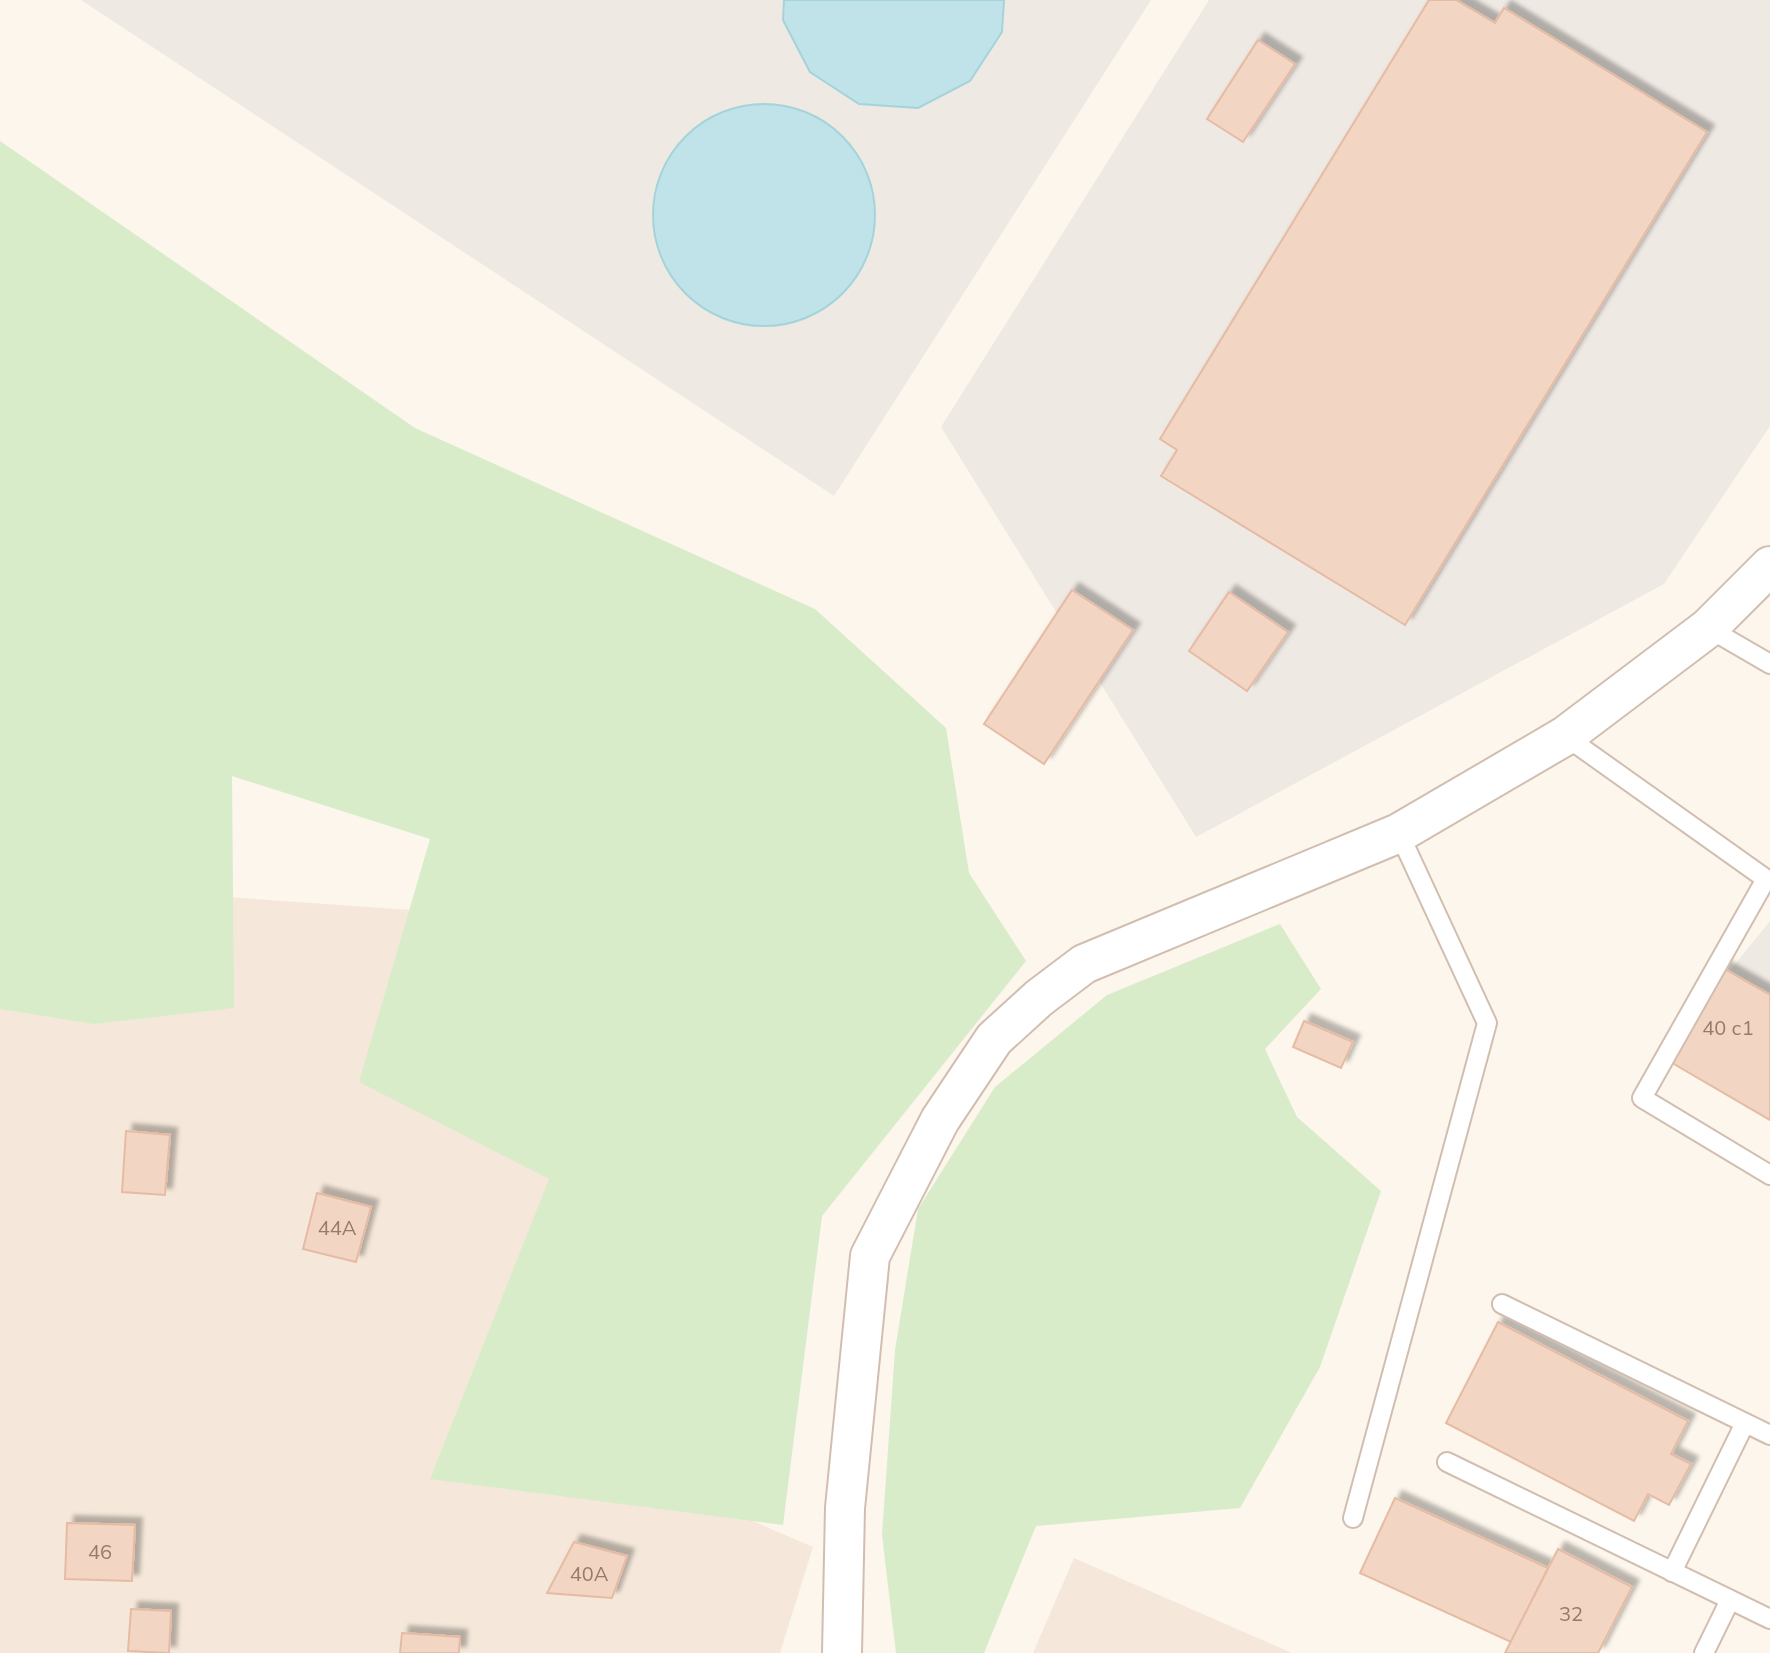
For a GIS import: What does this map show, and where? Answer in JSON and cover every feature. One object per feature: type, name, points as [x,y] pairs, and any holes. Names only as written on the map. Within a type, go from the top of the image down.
[{"type":"street","points":[[842,1653],[845,1508],[870,1256],[940,1120],[994,1039],[1039,998],[1084,964],[1399,833],[1565,736],[1708,628],[1770,566]]},
{"type":"lane","points":[[1708,628],[1770,664]]},
{"type":"lane","points":[[1565,736],[1768,880],[1642,1098],[1770,1175]]},
{"type":"lane","points":[[1353,1518],[1487,1023],[1399,833]]},
{"type":"lane","points":[[1502,1304],[1770,1435]]},
{"type":"lane","points":[[1672,1572],[1745,1423]]},
{"type":"lane","points":[[1447,1462],[1770,1619]]},
{"type":"lane","points":[[1704,1653],[1730,1600]]},
{"type":"shaded area","points":[[81,0],[1151,0],[834,496]]},
{"type":"shaded area","points":[[1209,0],[1770,0],[1770,426],[1664,584],[1196,837],[941,427]]},
{"type":"shaded area","points":[[0,881],[497,916],[580,1154],[561,1438],[813,1547],[780,1653],[0,1653]]},
{"type":"shaded area","points":[[1770,921],[1770,1056],[1699,1009]]},
{"type":"shaded area","points":[[1074,1558],[1292,1653],[1033,1653]]},
{"type":"green space","points":[[0,141],[415,428],[815,609],[946,728],[969,873],[1026,961],[822,1216],[783,1525],[430,1479],[549,1179],[359,1082],[430,839],[232,776],[234,1008],[94,1024],[0,1009]]},
{"type":"green space","points":[[1280,924],[1321,989],[1265,1049],[1297,1117],[1381,1191],[1320,1367],[1240,1508],[1036,1526],[984,1653],[896,1653],[882,1535],[895,1350],[918,1209],[995,1087],[1107,995]]},
{"type":"water","points":[[784,0],[1004,0],[1002,32],[970,81],[918,108],[859,104],[810,72],[783,20]]},
{"type":"water","points":[[764,104],[786,106],[806,113],[826,123],[842,137],[856,153],[866,173],[873,193],[873,237],[866,257],[856,277],[842,293],[826,307],[806,317],[786,324],[764,326],[742,324],[722,317],[702,307],[686,293],[672,277],[662,257],[655,237],[653,215],[655,193],[662,173],[672,153],[686,137],[702,123],[722,113],[742,106]]},
{"type":"building","points":[[1429,0],[1456,0],[1495,23],[1504,8],[1707,132],[1405,625],[1161,476],[1177,450],[1160,439]]},
{"type":"building","points":[[1258,40],[1295,64],[1243,142],[1207,119]]},
{"type":"building","points":[[1072,590],[1133,630],[1044,764],[984,724]]},
{"type":"building","points":[[1229,592],[1288,632],[1247,691],[1189,651]]},
{"type":"building","points":[[1721,967],[1770,995],[1770,1120],[1667,1060]]},
{"type":"building","points":[[1304,1021],[1353,1042],[1341,1068],[1293,1047]]},
{"type":"building","points":[[126,1131],[170,1135],[165,1195],[122,1192]]},
{"type":"building","points":[[317,1193],[371,1207],[356,1262],[303,1249]]},
{"type":"building","points":[[1498,1322],[1688,1421],[1671,1454],[1691,1464],[1669,1505],[1648,1494],[1634,1521],[1446,1423]]},
{"type":"building","points":[[1395,1498],[1548,1568],[1511,1642],[1360,1573]]},
{"type":"building","points":[[67,1523],[135,1525],[132,1581],[65,1579]]},
{"type":"building","points":[[574,1542],[627,1556],[612,1598],[547,1593]]},
{"type":"building","points":[[1558,1549],[1632,1587],[1598,1653],[1505,1653]]},
{"type":"building","points":[[131,1609],[171,1611],[169,1653],[128,1651]]},
{"type":"building","points":[[402,1633],[460,1637],[459,1653],[400,1653]]}]
